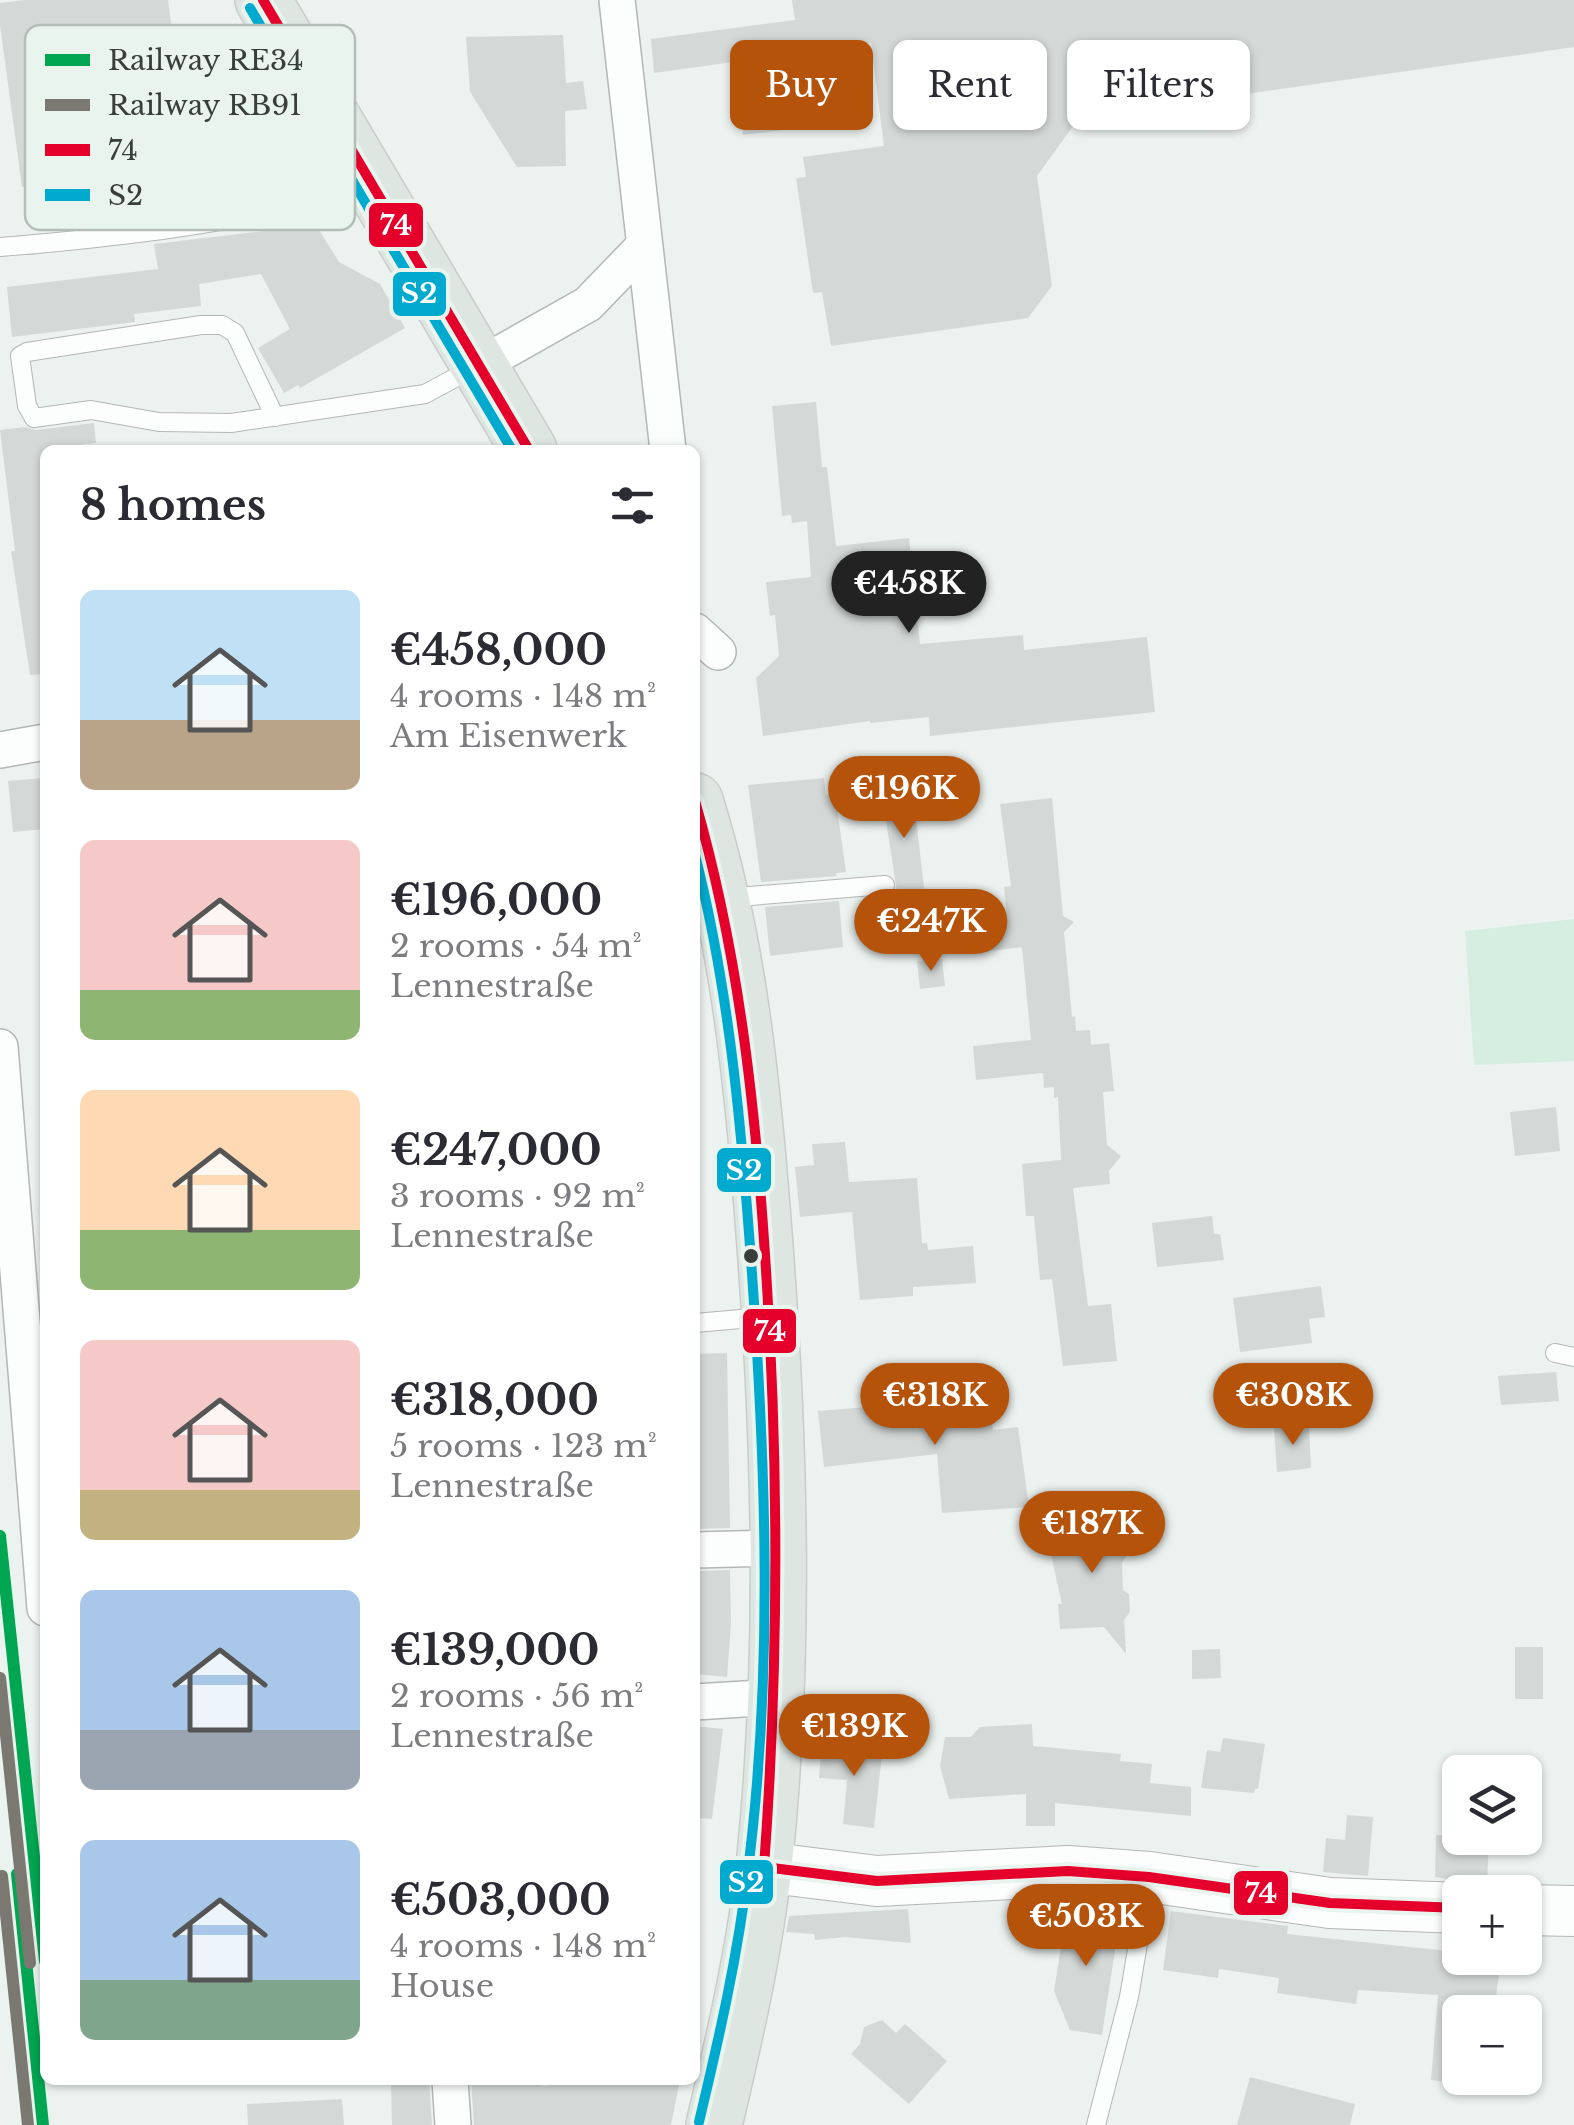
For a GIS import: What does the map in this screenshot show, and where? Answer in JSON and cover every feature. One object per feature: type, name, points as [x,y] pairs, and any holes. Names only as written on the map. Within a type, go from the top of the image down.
[{"type":"main road","points":[[263,0],[278,25]]},
{"type":"main road","points":[[355,156],[526,445]]},
{"type":"main road","points":[[700,821],[720,899],[751,1072],[770,1316],[776,1548],[776,1697],[764,1868],[753,1942],[714,2125]]},
{"type":"street","points":[[617,0],[667,445]]},
{"type":"street","points":[[480,365],[588,304],[643,246]]},
{"type":"street","points":[[0,750],[40,743]]},
{"type":"street","points":[[0,1047],[40,1546]]},
{"type":"street","points":[[700,1550],[776,1548]]},
{"type":"street","points":[[700,1702],[776,1697]]},
{"type":"street","points":[[764,1868],[878,1881],[1068,1870],[1149,1877],[1330,1903],[1442,1907]]},
{"type":"street","points":[[1542,1911],[1574,1912]]},
{"type":"street","points":[[450,2085],[453,2125]]},
{"type":"lane","points":[[355,184],[368,178]]},
{"type":"lane","points":[[0,247],[159,230]]},
{"type":"lane","points":[[276,416],[235,333],[222,325],[201,325],[20,356],[27,406],[34,418],[90,410],[158,422],[231,423],[425,394],[480,365]]},
{"type":"lane","points":[[720,899],[886,886]]},
{"type":"lane","points":[[700,1323],[770,1316]]},
{"type":"lane","points":[[1096,2125],[1129,1997],[1149,1877]]},
{"type":"green space","points":[[1574,919],[1574,1061],[1474,1065],[1465,931]]},
{"type":"building","points":[[168,0],[171,25],[25,25],[22,187],[0,25],[0,3]]},
{"type":"building","points":[[792,0],[1574,0],[1574,47],[1250,93],[1250,40],[1067,40],[1067,130],[1070,130],[1037,176],[1052,286],[1028,318],[831,346],[822,292],[813,293],[796,178],[806,177],[803,157],[884,146],[873,40],[730,40],[730,62],[654,73],[651,39],[795,20]]},
{"type":"building","points":[[563,35],[566,83],[583,81],[587,109],[565,111],[566,166],[517,167],[470,92],[466,37]]},
{"type":"building","points":[[742,130],[786,130],[743,135]]},
{"type":"building","points":[[273,230],[319,230],[339,262],[380,284],[405,328],[300,388],[298,385],[284,393],[258,348],[290,329],[261,274],[199,284],[201,306],[134,314],[135,322],[12,337],[7,287],[158,269],[154,244]]},
{"type":"building","points":[[816,402],[836,546],[909,538],[920,644],[1023,635],[1024,650],[1147,637],[1155,712],[930,736],[929,717],[763,736],[756,678],[779,656],[775,615],[770,616],[766,582],[811,577],[807,521],[792,523],[791,515],[782,516],[772,406]]},
{"type":"building","points":[[94,423],[96,443],[40,445],[40,674],[30,675],[11,551],[15,551],[0,430]]},
{"type":"building","points":[[40,778],[40,829],[13,832],[8,781]]},
{"type":"building","points":[[824,778],[826,795],[835,794],[846,872],[761,882],[748,785]]},
{"type":"building","points":[[912,786],[925,895],[898,898],[881,789]]},
{"type":"building","points":[[1052,798],[1063,916],[1074,922],[1064,932],[1072,1017],[1075,1016],[1076,1031],[1090,1030],[1091,1045],[1109,1043],[1114,1091],[1103,1092],[1107,1145],[1121,1156],[1109,1171],[1110,1184],[1073,1188],[1088,1306],[1111,1304],[1117,1361],[1063,1366],[1052,1279],[1040,1280],[1034,1216],[1026,1216],[1022,1164],[1061,1160],[1058,1097],[1054,1098],[1054,1087],[1044,1088],[1043,1073],[976,1080],[973,1046],[1031,1040],[1022,947],[973,953],[971,924],[1007,921],[1004,887],[1011,886],[1000,804]]},
{"type":"building","points":[[839,901],[843,947],[770,956],[765,907]]},
{"type":"building","points":[[942,959],[945,986],[920,989],[917,961]]},
{"type":"building","points":[[1556,1107],[1560,1151],[1515,1156],[1510,1112]]},
{"type":"building","points":[[845,1142],[849,1182],[917,1178],[922,1243],[927,1243],[928,1250],[973,1246],[976,1283],[913,1287],[913,1296],[860,1300],[852,1212],[800,1217],[795,1167],[814,1165],[812,1144]]},
{"type":"building","points":[[1212,1216],[1224,1260],[1157,1267],[1152,1223]]},
{"type":"building","points":[[1321,1286],[1325,1317],[1309,1319],[1312,1343],[1240,1352],[1233,1298]]},
{"type":"building","points":[[727,1353],[730,1528],[700,1529],[700,1354]]},
{"type":"building","points":[[1556,1372],[1559,1401],[1501,1405],[1498,1376]]},
{"type":"building","points":[[989,1397],[993,1430],[1018,1427],[1029,1507],[942,1513],[937,1454],[824,1467],[818,1411]]},
{"type":"building","points":[[1309,1426],[1311,1468],[1277,1472],[1274,1428]]},
{"type":"building","points":[[1120,1495],[1121,1533],[1127,1555],[1122,1563],[1123,1590],[1129,1594],[1130,1612],[1124,1620],[1126,1654],[1104,1627],[1060,1629],[1058,1604],[1062,1604],[1049,1546],[1050,1528],[1099,1526]]},
{"type":"building","points":[[730,1570],[727,1677],[700,1674],[700,1571]]},
{"type":"building","points":[[1515,1647],[1543,1647],[1543,1699],[1515,1699]]},
{"type":"building","points":[[1220,1649],[1221,1678],[1192,1679],[1192,1650]]},
{"type":"building","points":[[1032,1724],[1033,1746],[1121,1754],[1120,1761],[1152,1764],[1150,1783],[1191,1787],[1191,1816],[1055,1803],[1055,1826],[1026,1826],[1026,1794],[949,1799],[940,1766],[945,1737],[971,1737],[980,1727]]},
{"type":"building","points":[[700,1727],[723,1729],[712,1819],[700,1818]]},
{"type":"building","points":[[1223,1738],[1265,1744],[1258,1789],[1254,1793],[1201,1788],[1207,1750],[1220,1752]]},
{"type":"building","points":[[862,1740],[861,1753],[882,1754],[874,1828],[843,1824],[847,1780],[819,1778],[822,1742]]},
{"type":"building","points":[[1347,1815],[1373,1817],[1368,1876],[1323,1872],[1326,1838],[1345,1840]]},
{"type":"building","points":[[1436,1835],[1442,1835],[1442,1855],[1488,1855],[1487,1875],[1435,1877]]},
{"type":"building","points":[[908,1909],[911,1943],[845,1937],[815,1940],[814,1934],[786,1932],[789,1916]]},
{"type":"building","points":[[1067,1909],[1120,1918],[1102,2035],[1070,2030],[1054,1991]]},
{"type":"building","points":[[1171,1911],[1288,1926],[1287,1934],[1442,1950],[1442,1975],[1499,1975],[1496,1995],[1442,1995],[1442,2082],[1431,2080],[1438,1995],[1358,1990],[1356,2004],[1277,1993],[1279,1978],[1219,1969],[1218,1978],[1163,1970]]},
{"type":"building","points":[[882,2020],[896,2033],[905,2024],[947,2061],[909,2104],[851,2054],[860,2044],[864,2027]]},
{"type":"building","points":[[1250,2077],[1355,2104],[1350,2125],[1237,2125]]},
{"type":"building","points":[[391,2085],[429,2085],[432,2125],[392,2125]]},
{"type":"building","points":[[471,2085],[679,2085],[671,2125],[474,2125]]},
{"type":"building","points":[[342,2099],[344,2125],[248,2125],[247,2104]]},
{"type":"rail line","name":"RE34","points":[[0,1536],[40,1914]]},
{"type":"rail line","name":"RB91","points":[[0,1678],[30,1963]]},
{"type":"rail line","name":"RE34","points":[[17,1874],[43,2125]]},
{"type":"rail line","name":"RB91","points":[[2,1876],[28,2125]]},
{"type":"transit line","name":"74","points":[[263,0],[278,25]]},
{"type":"transit line","name":"S2","points":[[250,8],[260,25]]},
{"type":"transit line","name":"74","points":[[355,156],[526,445]]},
{"type":"transit line","name":"S2","points":[[355,185],[509,445]]},
{"type":"transit line","name":"74","points":[[700,820],[723,913],[742,1026],[765,1255],[775,1561],[764,1867]]},
{"type":"transit line","name":"S2","points":[[699,2122],[721,2028],[748,1870],[761,1721],[765,1572],[757,1348],[739,1116],[726,1011],[700,877]]},
{"type":"transit line","name":"74","points":[[764,1867],[877,1881],[1068,1871],[1149,1877],[1330,1903],[1442,1907]]}]
